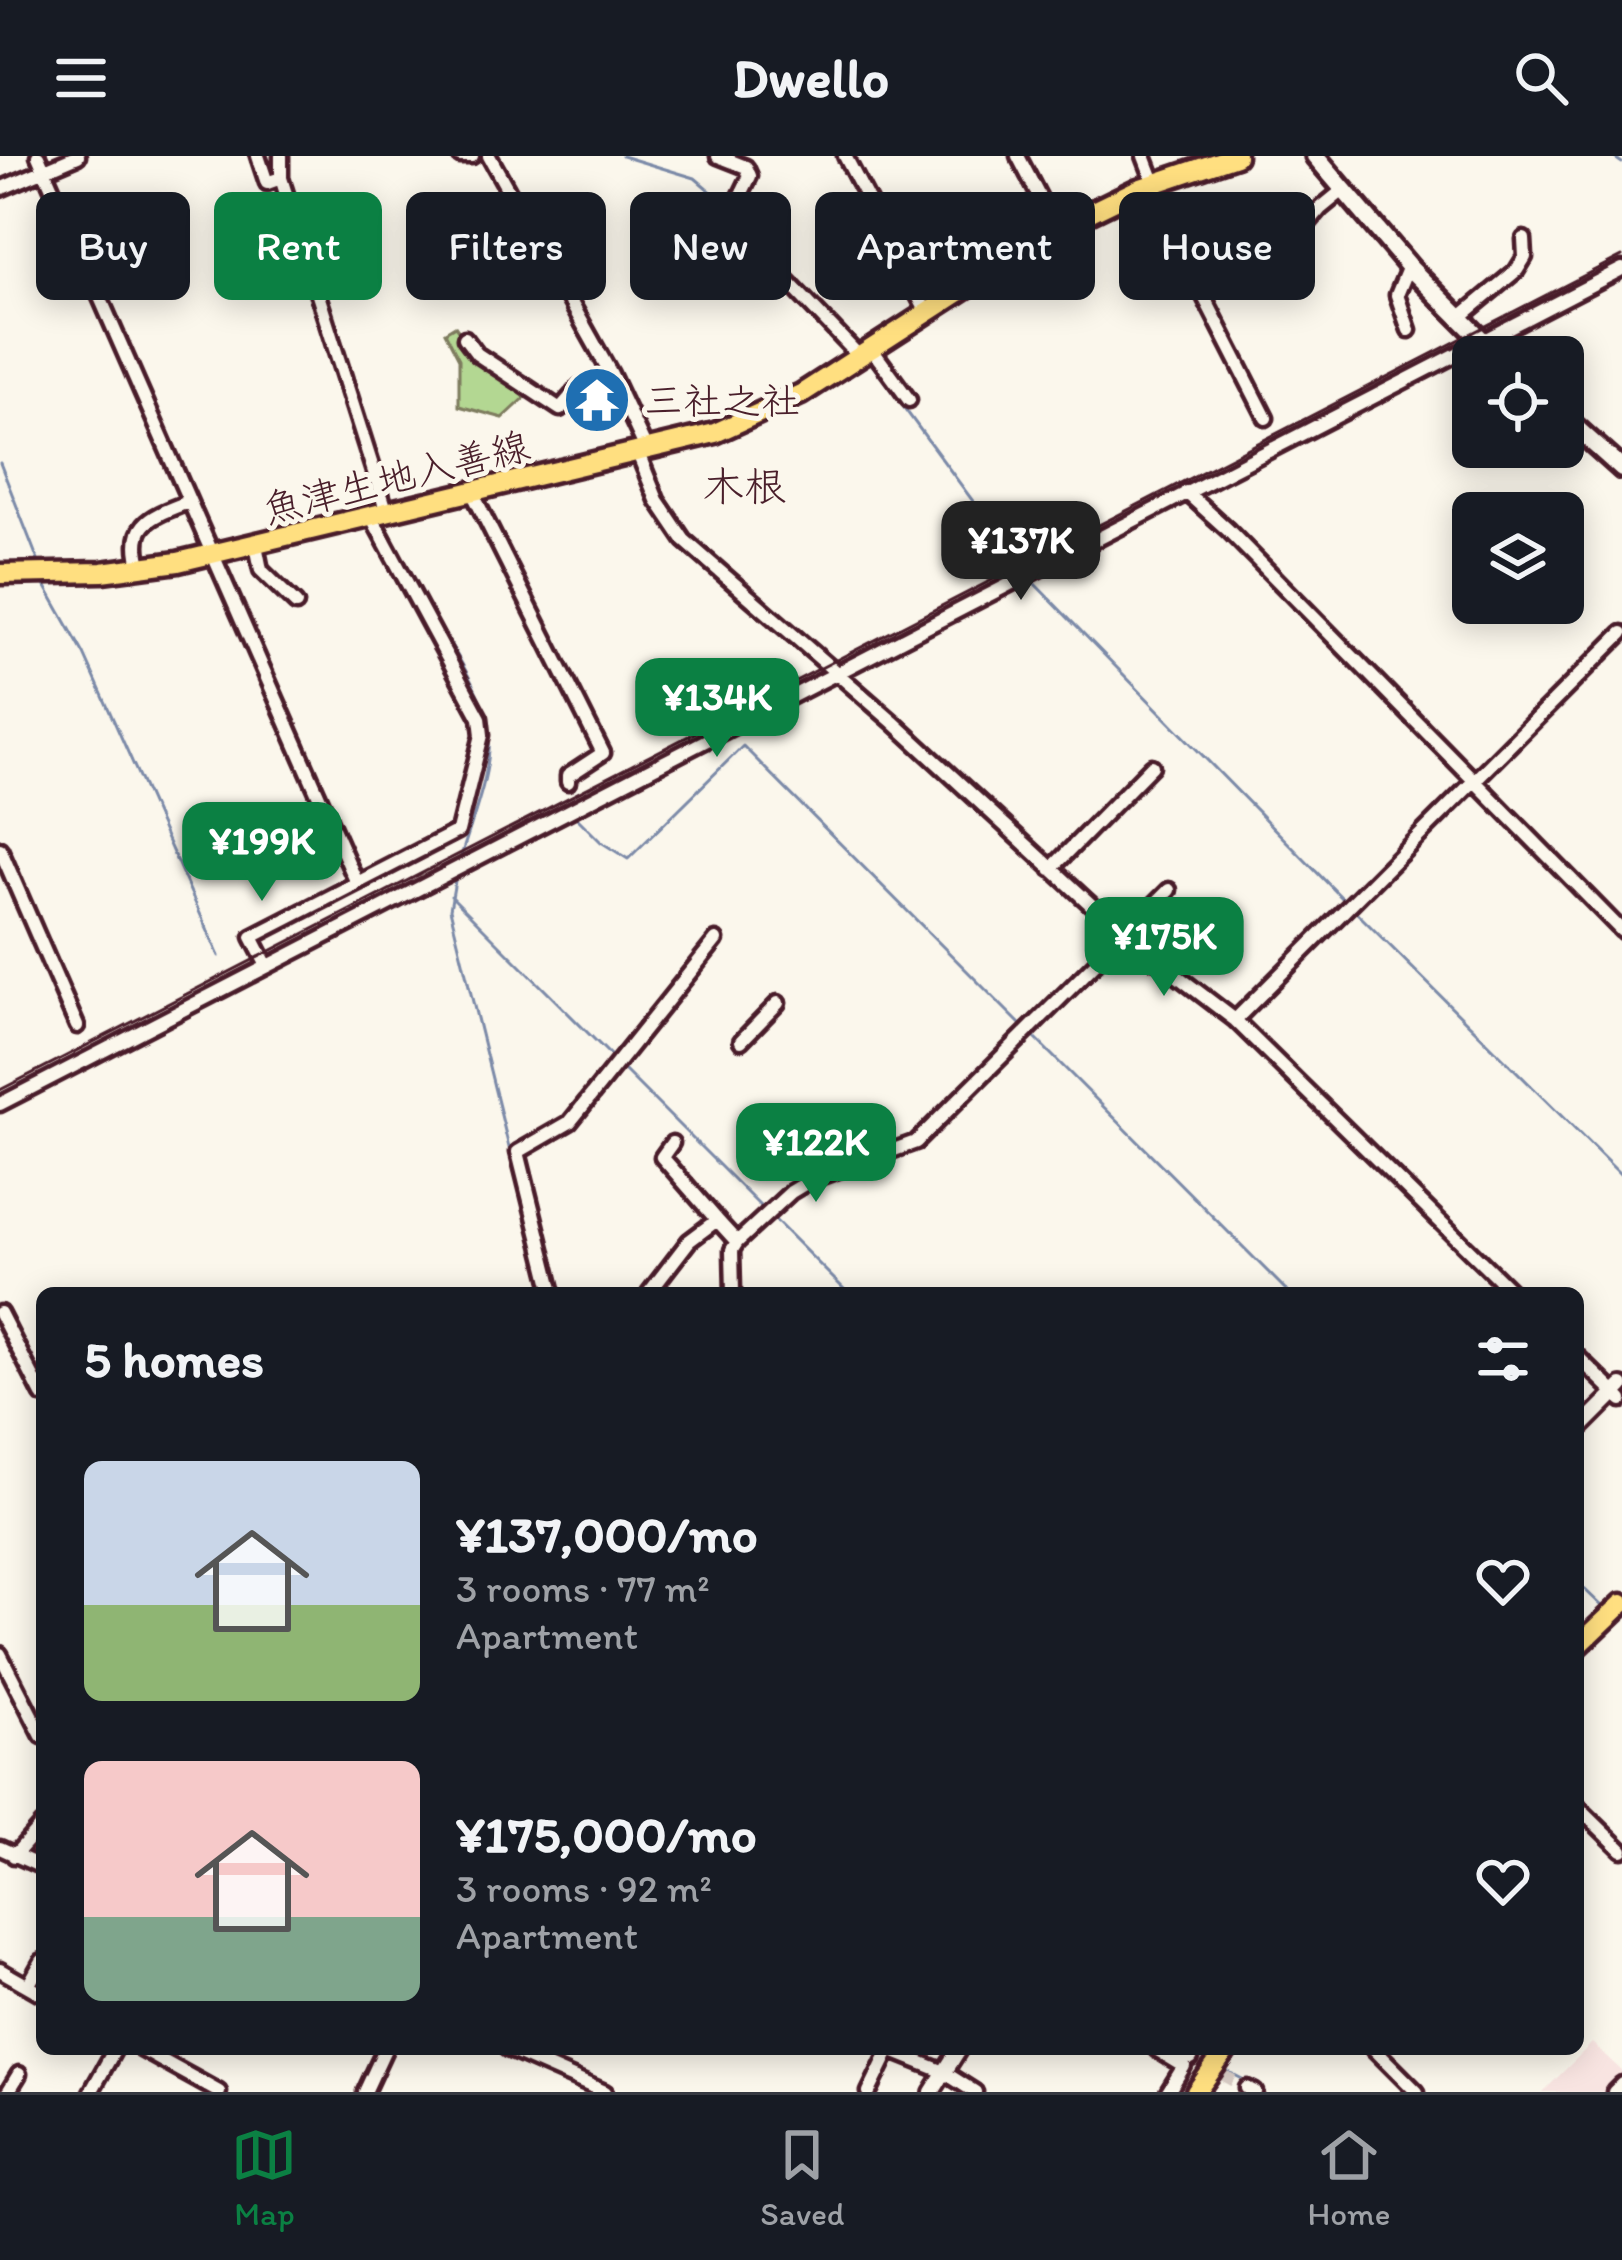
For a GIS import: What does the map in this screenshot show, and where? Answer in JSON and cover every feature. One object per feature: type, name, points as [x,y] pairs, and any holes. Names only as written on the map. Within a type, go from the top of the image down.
[{"type":"main road","name":"魚津生地入善線","points":[[1095,210],[1151,183],[1236,156]]},
{"type":"main road","points":[[1315,156],[1476,336]]},
{"type":"main road","name":"魚津生地入善線","points":[[0,574],[141,568],[213,555],[642,452],[752,419],[801,394],[947,300]]},
{"type":"main road","points":[[1584,435],[1622,470]]},
{"type":"main road","points":[[1584,1640],[1622,1604]]},
{"type":"main road","points":[[1196,2092],[1223,2055]]},
{"type":"street","points":[[0,189],[40,163],[78,156]]},
{"type":"street","points":[[258,156],[266,183],[281,178]]},
{"type":"street","points":[[267,966],[252,937],[458,831],[482,735],[470,699],[379,515],[281,178],[281,156]]},
{"type":"street","points":[[460,156],[472,156]]},
{"type":"street","points":[[489,156],[610,374],[656,500],[684,541],[835,671],[1125,936],[1235,1019],[1507,1287]]},
{"type":"street","points":[[718,156],[746,167],[750,176],[731,215],[734,225],[909,400]]},
{"type":"street","points":[[845,156],[927,313]]},
{"type":"street","points":[[1018,156],[1037,192]]},
{"type":"street","points":[[1144,156],[1155,192]]},
{"type":"street","points":[[40,163],[357,883]]},
{"type":"street","points":[[1315,219],[1343,190]]},
{"type":"street","points":[[1458,319],[1517,270],[1525,257],[1524,239]]},
{"type":"street","points":[[1409,266],[1397,295],[1409,329]]},
{"type":"street","points":[[1491,336],[1622,269]]},
{"type":"street","points":[[1204,300],[1266,418]]},
{"type":"street","points":[[465,338],[477,354],[560,409],[579,387],[610,374]]},
{"type":"street","points":[[0,1104],[1452,356]]},
{"type":"street","points":[[472,492],[603,753],[568,776],[568,782]]},
{"type":"street","points":[[1186,492],[1622,931]]},
{"type":"street","points":[[141,568],[134,545],[137,533],[163,512],[188,502]]},
{"type":"street","points":[[256,545],[261,570],[296,604]]},
{"type":"street","points":[[1235,1019],[1622,633]]},
{"type":"street","points":[[1052,869],[1152,766]]},
{"type":"street","points":[[0,849],[77,1026]]},
{"type":"street","points":[[734,1287],[736,1241],[811,1180],[916,1142],[1169,890]]},
{"type":"street","points":[[1155,961],[1187,932]]},
{"type":"street","points":[[552,1287],[518,1152],[570,1122],[716,940]]},
{"type":"street","points":[[741,1042],[778,1003]]},
{"type":"street","points":[[672,1143],[662,1157],[736,1241]]},
{"type":"street","points":[[654,1287],[689,1241],[717,1220]]},
{"type":"street","points":[[0,1313],[36,1383]]},
{"type":"street","points":[[1584,1362],[1620,1393],[1584,1425]]},
{"type":"street","points":[[0,1654],[36,1724]]},
{"type":"street","points":[[1584,1813],[1622,1850]]},
{"type":"street","points":[[14,1856],[36,1831]]},
{"type":"street","points":[[0,1848],[36,1865]]},
{"type":"street","points":[[0,1970],[36,1991]]},
{"type":"street","points":[[28,1986],[36,1971]]},
{"type":"street","points":[[91,2092],[112,2055]]},
{"type":"street","points":[[152,2055],[219,2092]]},
{"type":"street","points":[[365,2092],[382,2055]]},
{"type":"street","points":[[521,2055],[604,2092]]},
{"type":"street","points":[[869,2092],[886,2055]]},
{"type":"street","points":[[903,2055],[975,2092]]},
{"type":"street","points":[[932,2092],[954,2055]]},
{"type":"street","points":[[1166,2055],[1184,2066],[1168,2092]]},
{"type":"street","points":[[1185,2055],[1191,2058]]},
{"type":"street","points":[[1380,2055],[1418,2092]]},
{"type":"street","points":[[8,2092],[20,2074]]},
{"type":"street","points":[[1614,2092],[1622,2084]]},
{"type":"shaded area","points":[[1592,2043],[1622,2071],[1622,2092],[1543,2092],[1584,2055]]},
{"type":"green space","points":[[455,326],[476,356],[531,392],[503,418],[459,406],[459,359],[445,332]]},
{"type":"waterway","points":[[266,156],[272,176]]},
{"type":"waterway","points":[[622,156],[695,178],[712,192]]},
{"type":"waterway","points":[[1612,156],[1622,163]]},
{"type":"waterway","points":[[274,185],[377,507]]},
{"type":"waterway","points":[[791,274],[858,347]]},
{"type":"waterway","points":[[868,359],[1026,573]]},
{"type":"waterway","points":[[0,463],[39,563]]},
{"type":"waterway","points":[[41,578],[84,654],[219,956]]},
{"type":"waterway","points":[[1032,581],[1344,900]]},
{"type":"waterway","points":[[415,586],[469,677],[489,730],[484,779],[460,860]]},
{"type":"waterway","points":[[573,814],[601,842],[628,859],[743,746],[1025,1029]]},
{"type":"waterway","points":[[458,878],[528,839]]},
{"type":"waterway","points":[[456,875],[450,909],[544,1287]]},
{"type":"waterway","points":[[451,896],[613,1058]]},
{"type":"waterway","points":[[1351,907],[1622,1176]]},
{"type":"waterway","points":[[1032,1035],[1283,1287]]},
{"type":"waterway","points":[[620,1066],[766,1212]]},
{"type":"waterway","points":[[773,1218],[842,1287]]},
{"type":"waterway","points":[[1584,1589],[1604,1608]]},
{"type":"waterway","points":[[1221,2068],[1250,2083]]},
{"type":"tunnel","points":[[1191,2058],[1247,2088]]},
{"type":"railway","points":[[0,1090],[1622,256]]},
{"type":"place","name":"三社之社","points":[[597,400]]},
{"type":"district","name":"木根","points":[[744,486]]}]
